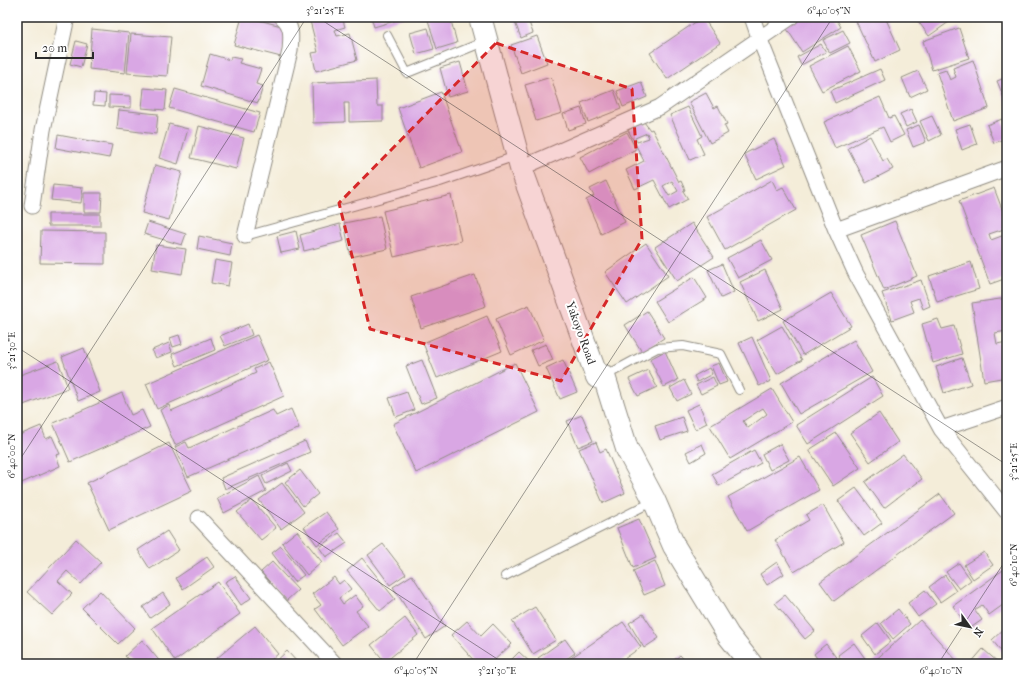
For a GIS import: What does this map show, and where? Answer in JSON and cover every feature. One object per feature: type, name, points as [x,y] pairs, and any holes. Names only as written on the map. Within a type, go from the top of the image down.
[{"type":"main road","name":"Yakoyo Road","points":[[480,17],[520,161],[597,377],[604,376],[627,449],[654,500],[674,546],[728,635],[751,664]]},
{"type":"street","points":[[32,206],[43,130],[67,17]]},
{"type":"street","points":[[245,236],[290,51],[292,32],[282,17]]},
{"type":"street","points":[[752,17],[836,230],[856,274],[941,429],[1007,512]]},
{"type":"street","points":[[520,161],[660,107],[760,40],[791,17]]},
{"type":"street","points":[[836,230],[1007,168]]},
{"type":"street","points":[[941,429],[1007,407]]},
{"type":"street","points":[[199,518],[335,664]]},
{"type":"lane","points":[[387,35],[407,73],[487,41]]},
{"type":"lane","points":[[245,236],[520,161]]},
{"type":"lane","points":[[604,376],[657,348],[683,346],[721,354],[739,390]]},
{"type":"lane","points":[[505,576],[654,500]]},
{"type":"highlighted area","points":[[496,43],[632,89],[642,239],[561,381],[370,329],[339,203]]},
{"type":"building","points":[[242,17],[289,28],[281,57],[234,45]]},
{"type":"building","points":[[309,17],[342,17],[345,27],[335,30],[337,36],[350,33],[357,60],[316,71],[312,53],[318,52]]},
{"type":"building","points":[[371,17],[407,17],[374,27]]},
{"type":"building","points":[[427,17],[450,17],[457,43],[437,49]]},
{"type":"building","points":[[513,17],[527,17],[533,33],[521,38]]},
{"type":"building","points":[[703,17],[720,43],[667,79],[650,53]]},
{"type":"building","points":[[800,17],[835,17],[841,27],[802,52],[785,26]]},
{"type":"building","points":[[854,17],[885,17],[900,50],[875,62]]},
{"type":"building","points":[[915,17],[956,17],[929,36]]},
{"type":"building","points":[[428,28],[434,49],[416,54],[410,33]]},
{"type":"building","points":[[959,28],[969,58],[932,70],[923,41]]},
{"type":"building","points":[[92,29],[129,33],[125,73],[89,69]]},
{"type":"building","points":[[843,30],[850,43],[830,53],[823,40]]},
{"type":"building","points":[[131,34],[171,37],[167,76],[127,73]]},
{"type":"building","points":[[537,36],[547,63],[521,73],[511,45]]},
{"type":"building","points":[[76,41],[87,44],[81,67],[70,64]]},
{"type":"building","points":[[821,44],[826,52],[801,65],[797,57]]},
{"type":"building","points":[[848,46],[861,71],[822,91],[809,66]]},
{"type":"building","points":[[210,54],[230,60],[231,57],[241,59],[239,63],[261,69],[256,84],[263,86],[258,103],[201,86]]},
{"type":"building","points":[[973,60],[989,108],[953,121],[937,73],[946,70],[950,80],[956,77],[953,68]]},
{"type":"building","points":[[460,62],[468,91],[448,97],[440,68]]},
{"type":"building","points":[[880,69],[885,80],[835,103],[830,91]]},
{"type":"building","points":[[918,71],[927,89],[910,97],[902,78]]},
{"type":"building","points":[[551,77],[562,113],[536,121],[525,85]]},
{"type":"building","points":[[1007,77],[1007,105],[997,81]]},
{"type":"building","points":[[376,80],[377,106],[383,106],[383,121],[349,122],[349,103],[344,103],[345,122],[313,123],[312,83]]},
{"type":"building","points":[[641,82],[647,97],[623,107],[617,91]]},
{"type":"building","points":[[144,88],[167,90],[165,110],[142,108]]},
{"type":"building","points":[[175,89],[260,113],[254,132],[169,108]]},
{"type":"building","points":[[614,90],[621,109],[588,122],[581,103]]},
{"type":"building","points":[[441,92],[462,152],[419,168],[398,108]]},
{"type":"building","points":[[94,93],[106,94],[105,106],[93,105]]},
{"type":"building","points":[[706,93],[714,108],[718,106],[727,124],[724,125],[728,133],[710,143],[689,102]]},
{"type":"building","points":[[109,95],[131,96],[131,108],[109,107]]},
{"type":"building","points":[[880,97],[889,118],[894,116],[904,135],[890,142],[883,127],[835,148],[824,122]]},
{"type":"building","points":[[688,107],[702,136],[697,139],[704,154],[690,160],[670,115]]},
{"type":"building","points":[[581,108],[586,124],[568,130],[563,114]]},
{"type":"building","points":[[911,109],[917,122],[906,127],[900,114]]},
{"type":"building","points":[[119,110],[158,114],[156,134],[117,129]]},
{"type":"building","points":[[932,116],[941,135],[929,141],[920,121]]},
{"type":"building","points":[[1002,119],[1007,131],[1007,138],[994,143],[987,125]]},
{"type":"building","points":[[644,122],[650,130],[652,129],[679,182],[681,181],[685,190],[683,191],[688,199],[669,209],[654,180],[635,189],[626,170],[644,161],[628,130]],"holes":[[[647,133],[649,138],[637,142],[635,138]],[[672,181],[678,191],[669,196],[663,186]]]},
{"type":"building","points":[[169,124],[188,129],[178,164],[159,158]]},
{"type":"building","points":[[970,124],[977,144],[962,150],[955,129]]},
{"type":"building","points":[[919,125],[926,142],[913,147],[906,130]]},
{"type":"building","points":[[199,126],[244,138],[236,169],[191,158]]},
{"type":"building","points":[[627,132],[636,149],[589,174],[580,157]]},
{"type":"building","points":[[58,135],[112,145],[109,158],[56,148]]},
{"type":"building","points":[[870,136],[883,161],[887,159],[893,169],[866,183],[848,148]]},
{"type":"building","points":[[774,139],[786,165],[756,179],[744,154]]},
{"type":"building","points":[[155,165],[182,172],[169,220],[142,213]]},
{"type":"building","points":[[772,180],[777,190],[783,187],[796,210],[725,250],[707,217]]},
{"type":"building","points":[[606,181],[625,222],[601,234],[586,200],[594,196],[590,189]]},
{"type":"building","points":[[53,185],[83,188],[81,203],[51,200]]},
{"type":"building","points":[[994,188],[1007,222],[1007,228],[989,234],[991,240],[1007,234],[1007,278],[990,284],[959,201]]},
{"type":"building","points":[[84,193],[102,193],[101,212],[84,212]]},
{"type":"building","points":[[451,195],[461,241],[394,257],[383,211]]},
{"type":"building","points":[[48,214],[100,214],[100,226],[48,226]]},
{"type":"building","points":[[380,216],[387,249],[351,257],[344,223]]},
{"type":"building","points":[[895,221],[917,276],[884,290],[861,235]]},
{"type":"building","points":[[148,222],[186,234],[182,245],[144,234]]},
{"type":"building","points":[[692,223],[714,257],[677,281],[655,247]]},
{"type":"building","points":[[340,224],[344,241],[304,251],[300,235]]},
{"type":"building","points":[[41,231],[105,232],[105,264],[40,263]]},
{"type":"building","points":[[296,231],[300,249],[281,253],[277,236]]},
{"type":"building","points":[[199,236],[232,243],[230,256],[197,249]]},
{"type":"building","points":[[761,240],[772,260],[738,278],[727,258]]},
{"type":"building","points":[[646,243],[668,276],[627,304],[605,272]]},
{"type":"building","points":[[156,245],[186,249],[182,274],[152,269]]},
{"type":"building","points":[[215,260],[232,263],[228,286],[211,283]]},
{"type":"building","points":[[971,262],[979,289],[937,302],[929,276]]},
{"type":"building","points":[[722,264],[734,292],[721,298],[708,270]]},
{"type":"building","points":[[765,270],[783,309],[758,321],[740,282]]},
{"type":"building","points":[[475,275],[486,306],[421,328],[411,297]]},
{"type":"building","points":[[694,277],[707,298],[668,322],[655,301]]},
{"type":"building","points":[[921,280],[930,306],[923,309],[919,298],[910,301],[914,312],[892,320],[882,293]]},
{"type":"building","points":[[831,293],[851,326],[803,355],[783,321]]},
{"type":"building","points":[[1007,298],[1007,331],[995,333],[997,344],[1007,342],[1007,377],[984,381],[972,303]]},
{"type":"building","points":[[529,305],[544,340],[511,355],[496,319]]},
{"type":"building","points":[[647,311],[664,338],[642,352],[625,325]]},
{"type":"building","points":[[487,316],[502,351],[437,378],[423,343]]},
{"type":"building","points":[[938,319],[942,329],[954,326],[962,354],[933,363],[922,324]]},
{"type":"building","points":[[248,324],[252,335],[225,346],[220,336]]},
{"type":"building","points":[[782,326],[802,360],[777,374],[757,340]]},
{"type":"building","points":[[179,335],[182,344],[173,347],[170,338]]},
{"type":"building","points":[[257,335],[268,360],[157,409],[146,384]]},
{"type":"building","points":[[752,337],[771,381],[759,386],[739,343]]},
{"type":"building","points":[[211,338],[215,350],[177,366],[172,354]]},
{"type":"building","points":[[854,340],[872,372],[799,414],[781,383]]},
{"type":"building","points":[[169,343],[172,352],[156,358],[152,350]]},
{"type":"building","points":[[546,344],[553,360],[538,366],[531,350]]},
{"type":"building","points":[[84,348],[100,392],[78,401],[62,357]]},
{"type":"building","points":[[665,351],[678,380],[664,387],[650,359]]},
{"type":"building","points":[[962,358],[971,384],[944,393],[936,367]]},
{"type":"building","points":[[422,360],[437,398],[421,404],[406,366]]},
{"type":"building","points":[[563,360],[577,392],[560,399],[546,368]]},
{"type":"building","points":[[58,361],[68,388],[18,407],[17,376]]},
{"type":"building","points":[[269,362],[284,396],[175,445],[160,410],[169,405],[171,411],[256,373],[254,369]]},
{"type":"building","points":[[515,363],[539,412],[416,473],[393,424]]},
{"type":"building","points":[[719,363],[727,382],[719,385],[711,366]]},
{"type":"building","points":[[709,368],[712,374],[697,382],[694,376]]},
{"type":"building","points":[[648,370],[657,387],[638,396],[629,379]]},
{"type":"building","points":[[713,377],[717,386],[701,394],[696,385]]},
{"type":"building","points":[[872,377],[883,396],[808,444],[796,425]]},
{"type":"building","points":[[684,380],[691,394],[677,401],[670,388]]},
{"type":"building","points":[[772,389],[792,422],[730,459],[710,426]],"holes":[[[763,408],[767,414],[748,428],[743,421]]]},
{"type":"building","points":[[407,392],[414,410],[396,417],[389,398]]},
{"type":"building","points":[[122,393],[131,415],[142,410],[150,427],[70,462],[53,423]]},
{"type":"building","points":[[699,404],[707,423],[695,429],[686,410]]},
{"type":"building","points":[[291,409],[299,428],[188,477],[175,447],[186,442],[189,448],[273,410],[276,416]]},
{"type":"building","points":[[879,413],[898,442],[870,462],[850,433]]},
{"type":"building","points":[[582,415],[593,441],[578,447],[567,421]]},
{"type":"building","points":[[682,417],[687,431],[660,440],[655,426]]},
{"type":"building","points":[[41,426],[46,439],[52,436],[60,454],[56,455],[60,466],[17,485],[17,436]]},
{"type":"building","points":[[836,433],[860,468],[833,486],[809,450]]},
{"type":"building","points":[[305,441],[310,452],[225,489],[221,478]]},
{"type":"building","points":[[596,442],[600,452],[606,449],[625,493],[603,503],[579,449]]},
{"type":"building","points":[[169,443],[192,491],[109,530],[87,483]]},
{"type":"building","points":[[702,444],[706,453],[691,462],[686,452]]},
{"type":"building","points":[[780,444],[789,460],[770,470],[762,454]]},
{"type":"building","points":[[754,450],[761,463],[719,486],[712,474]]},
{"type":"building","points":[[903,454],[922,479],[884,508],[865,482]]},
{"type":"building","points":[[800,457],[819,490],[747,531],[728,497]]},
{"type":"building","points":[[288,463],[292,471],[266,484],[262,476]]},
{"type":"building","points":[[300,470],[318,494],[303,506],[285,482]]},
{"type":"building","points":[[259,476],[266,491],[224,513],[217,498]]},
{"type":"building","points":[[282,483],[304,512],[281,529],[259,500]]},
{"type":"building","points":[[856,488],[882,523],[864,536],[838,501]]},
{"type":"building","points":[[940,494],[954,513],[834,601],[820,582]]},
{"type":"building","points":[[252,500],[276,528],[261,540],[237,512]]},
{"type":"building","points":[[823,505],[844,542],[794,572],[775,540],[809,520],[806,515]]},
{"type":"building","points":[[326,512],[339,529],[317,545],[304,527]]},
{"type":"building","points":[[639,519],[656,558],[633,568],[617,528]]},
{"type":"building","points":[[167,531],[179,550],[150,569],[138,550]]},
{"type":"building","points":[[297,531],[322,562],[307,575],[282,543]]},
{"type":"building","points":[[339,533],[347,543],[326,557],[319,547]]},
{"type":"building","points":[[76,539],[101,562],[81,584],[67,571],[58,581],[72,594],[52,615],[27,592]]},
{"type":"building","points":[[383,544],[406,574],[390,585],[368,555]]},
{"type":"building","points":[[281,546],[304,575],[294,582],[272,553]]},
{"type":"building","points":[[984,552],[993,565],[973,579],[964,565]]},
{"type":"building","points":[[207,557],[214,567],[183,589],[176,578]]},
{"type":"building","points":[[362,558],[395,599],[380,611],[347,571]]},
{"type":"building","points":[[655,561],[665,586],[644,595],[633,571]]},
{"type":"building","points":[[272,562],[298,590],[286,601],[261,572]]},
{"type":"building","points":[[777,562],[784,574],[767,585],[760,574]]},
{"type":"building","points":[[959,563],[971,580],[959,589],[946,572]]},
{"type":"building","points":[[1003,570],[1007,575],[1007,602],[989,615],[982,605],[975,610],[982,620],[969,629],[953,606]]},
{"type":"building","points":[[412,575],[445,626],[426,639],[393,587]]},
{"type":"building","points":[[945,575],[956,591],[940,602],[929,587]]},
{"type":"building","points":[[235,576],[251,598],[241,605],[225,582]]},
{"type":"building","points":[[334,577],[339,584],[344,580],[351,589],[339,598],[343,604],[355,595],[363,606],[356,611],[368,626],[342,645],[315,609],[321,605],[312,594]]},
{"type":"building","points":[[218,582],[240,614],[175,661],[152,628]]},
{"type":"building","points":[[925,590],[936,604],[918,617],[908,603]]},
{"type":"building","points":[[100,591],[135,628],[118,644],[82,608]]},
{"type":"building","points":[[163,593],[170,604],[150,618],[143,607]]},
{"type":"building","points":[[785,595],[815,631],[805,639],[775,603]]},
{"type":"building","points":[[535,607],[556,640],[533,654],[512,621]]},
{"type":"building","points":[[898,609],[910,624],[893,639],[881,623]]},
{"type":"building","points":[[643,614],[659,638],[644,648],[629,623]]},
{"type":"building","points":[[405,618],[418,635],[385,662],[371,645]]},
{"type":"building","points":[[920,620],[957,661],[954,664],[871,664]]},
{"type":"building","points":[[467,621],[481,636],[493,624],[512,644],[490,664],[477,664],[451,635]]},
{"type":"building","points":[[623,622],[641,647],[617,664],[562,664]]},
{"type":"building","points":[[878,623],[891,641],[875,654],[862,636]]},
{"type":"building","points":[[255,626],[278,654],[266,664],[210,664]]},
{"type":"building","points":[[1007,626],[1007,658],[992,640]]},
{"type":"building","points":[[565,639],[575,653],[559,664],[542,664],[538,658]]},
{"type":"building","points":[[142,640],[162,664],[132,664],[125,656]]},
{"type":"building","points":[[854,643],[867,661],[862,664],[845,664],[838,655]]},
{"type":"building","points":[[826,644],[841,664],[821,664],[814,654]]},
{"type":"building","points":[[983,649],[1000,664],[970,664]]},
{"type":"building","points":[[287,651],[298,663],[273,664]]},
{"type":"building","points":[[519,652],[532,664],[507,664]]},
{"type":"building","points":[[680,655],[688,664],[674,664],[672,662]]}]
